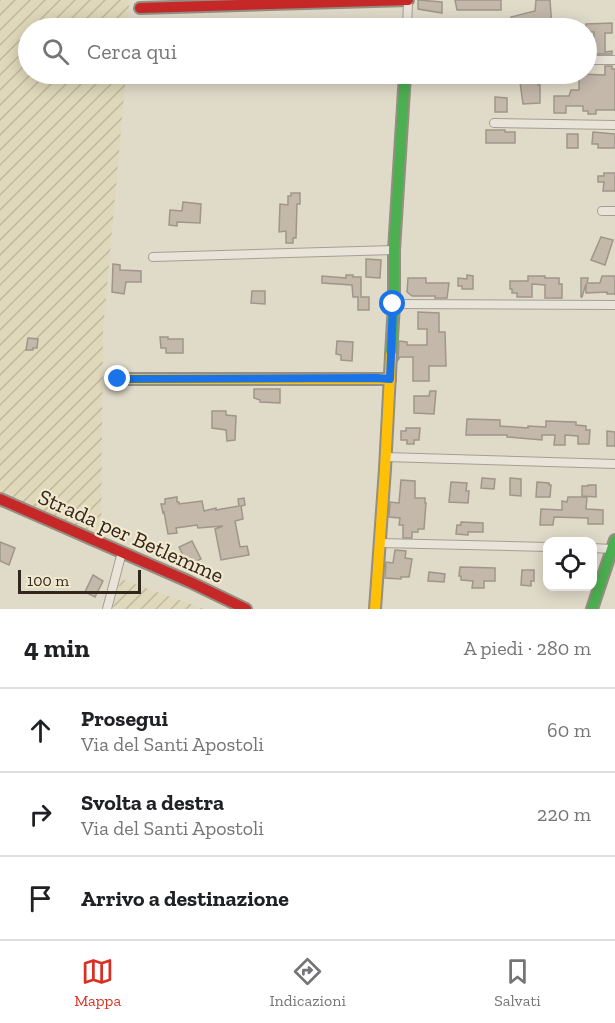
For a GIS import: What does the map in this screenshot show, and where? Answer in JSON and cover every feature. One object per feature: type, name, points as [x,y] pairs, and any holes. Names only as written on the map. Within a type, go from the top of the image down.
[{"type":"street","points":[[140,8],[408,1],[407,18]]},
{"type":"street","points":[[597,60],[615,60]]},
{"type":"street","points":[[375,609],[386,457],[394,250],[404,84]]},
{"type":"street","points":[[494,123],[615,125]]},
{"type":"street","points":[[602,211],[615,211]]},
{"type":"street","points":[[153,257],[394,250]]},
{"type":"street","points":[[393,304],[615,305]]},
{"type":"street","points":[[118,379],[390,379]]},
{"type":"street","points":[[386,457],[615,464]]},
{"type":"street","name":"Strada per Betlemme","points":[[0,499],[246,609]]},
{"type":"street","points":[[380,543],[543,547]]},
{"type":"street","points":[[592,609],[614,544],[597,547]]},
{"type":"street","points":[[107,609],[122,552]]},
{"type":"shaded area","points":[[0,0],[129,0],[128,18],[18,18],[18,84],[125,84],[103,331],[101,536],[0,493]]},
{"type":"shaded area","points":[[121,579],[204,609],[119,609],[113,607]]},
{"type":"building","points":[[418,0],[442,2],[442,13],[418,9]]},
{"type":"building","points":[[455,0],[501,0],[501,10],[457,10]]},
{"type":"building","points":[[536,0],[550,0],[551,18],[511,18],[511,17],[535,11]]},
{"type":"building","points":[[612,23],[612,33],[605,33],[605,52],[612,51],[612,54],[597,54],[597,24]]},
{"type":"building","points":[[605,66],[612,66],[612,69],[615,69],[615,110],[596,110],[596,114],[588,114],[588,111],[583,111],[583,106],[566,106],[566,113],[554,113],[554,96],[569,96],[571,90],[579,90],[579,84],[597,84],[597,75],[605,75]]},
{"type":"building","points":[[520,84],[540,85],[540,103],[523,104]]},
{"type":"building","points":[[495,97],[507,98],[507,112],[495,112]]},
{"type":"building","points":[[486,130],[515,132],[515,143],[486,143]]},
{"type":"building","points":[[593,132],[615,134],[615,148],[598,148],[598,144],[592,144]]},
{"type":"building","points":[[567,134],[578,134],[578,148],[567,148]]},
{"type":"building","points":[[604,173],[615,173],[615,191],[603,191],[604,182],[598,182],[598,176],[604,176]]},
{"type":"building","points":[[291,193],[300,193],[300,204],[297,204],[296,238],[293,238],[293,243],[286,243],[286,231],[279,232],[280,204],[288,205],[288,196],[291,196]]},
{"type":"building","points":[[183,202],[201,204],[200,223],[177,222],[177,226],[169,225],[170,210],[182,211]]},
{"type":"building","points":[[601,237],[613,240],[605,265],[591,260]]},
{"type":"building","points":[[366,259],[381,260],[380,278],[366,277]]},
{"type":"building","points":[[113,264],[120,265],[120,270],[141,271],[141,282],[126,282],[124,294],[112,292]]},
{"type":"building","points":[[346,275],[361,277],[361,297],[369,297],[369,310],[358,310],[358,297],[353,297],[352,285],[322,283],[322,276],[346,278]]},
{"type":"building","points":[[467,275],[473,276],[473,289],[462,289],[462,286],[458,286],[458,278],[467,279]]},
{"type":"building","points":[[528,276],[559,278],[559,284],[562,284],[562,298],[545,298],[545,285],[532,284],[532,297],[517,297],[517,293],[512,293],[510,289],[510,281],[528,281]]},
{"type":"building","points":[[602,276],[615,276],[615,294],[586,293],[586,284],[581,297],[581,278],[588,278],[587,283],[600,283]]},
{"type":"building","points":[[408,278],[426,278],[426,283],[449,283],[447,298],[412,296],[407,292]]},
{"type":"building","points":[[252,291],[265,291],[265,304],[251,303]]},
{"type":"building","points":[[418,312],[439,313],[439,332],[445,332],[446,366],[429,366],[429,381],[413,381],[413,357],[400,357],[398,360],[399,341],[407,342],[407,345],[427,345],[427,329],[418,329]]},
{"type":"building","points":[[160,337],[183,339],[183,353],[166,353],[166,348],[161,348]]},
{"type":"building","points":[[28,338],[38,339],[37,348],[26,350]]},
{"type":"building","points":[[337,341],[353,342],[352,361],[341,360],[341,355],[336,354]]},
{"type":"building","points":[[254,389],[280,389],[280,403],[260,402],[254,398]]},
{"type":"building","points":[[430,391],[436,391],[434,414],[414,413],[414,396],[429,396]]},
{"type":"building","points":[[212,411],[226,411],[226,415],[236,416],[235,440],[227,441],[226,430],[212,428]]},
{"type":"building","points":[[467,419],[500,420],[500,426],[528,428],[528,426],[546,427],[546,421],[576,422],[576,425],[586,426],[586,430],[590,430],[589,444],[578,444],[578,436],[565,435],[565,445],[554,445],[555,435],[542,435],[542,440],[507,437],[507,435],[466,435]]},
{"type":"building","points":[[406,428],[420,428],[419,440],[414,440],[414,444],[407,444],[407,440],[401,440],[401,431],[406,431]]},
{"type":"building","points":[[607,431],[615,432],[615,446],[607,446]]},
{"type":"building","points":[[482,478],[495,479],[494,489],[481,488]]},
{"type":"building","points":[[510,478],[521,479],[521,496],[510,495]]},
{"type":"building","points":[[401,480],[415,481],[415,498],[425,498],[426,503],[424,529],[412,532],[412,538],[403,538],[403,525],[399,525],[400,518],[389,517],[390,502],[399,503]]},
{"type":"building","points":[[451,482],[467,483],[468,503],[449,502]]},
{"type":"building","points":[[537,482],[551,485],[550,497],[536,497]]},
{"type":"building","points":[[596,485],[596,497],[582,496],[582,486]]},
{"type":"building","points":[[177,497],[179,504],[202,501],[204,511],[239,506],[238,499],[244,498],[245,505],[241,506],[243,519],[235,521],[240,547],[247,546],[249,555],[221,560],[215,529],[223,526],[198,528],[197,525],[176,528],[177,533],[168,534],[161,504],[165,504],[165,499]]},
{"type":"building","points":[[568,497],[587,497],[586,509],[603,510],[603,524],[588,524],[588,518],[554,517],[553,525],[540,525],[541,509],[562,510],[562,501],[567,502]]},
{"type":"building","points":[[461,522],[483,523],[483,532],[468,532],[468,535],[456,534],[457,525],[461,525]]},
{"type":"building","points":[[192,541],[201,559],[188,565],[179,547]]},
{"type":"building","points":[[0,542],[15,548],[9,565],[0,561]]},
{"type":"building","points":[[395,550],[406,551],[405,558],[412,559],[409,577],[385,578],[386,562],[393,563]]},
{"type":"building","points":[[460,567],[495,568],[495,581],[484,581],[484,588],[472,588],[473,581],[461,580]]},
{"type":"building","points":[[522,570],[534,570],[534,581],[531,581],[531,586],[521,585]]},
{"type":"building","points":[[429,572],[445,574],[444,582],[428,581]]},
{"type":"building","points":[[93,575],[103,581],[95,597],[85,592]]},
{"type":"traffic: fast","points":[[391,355],[394,250],[404,84]]},
{"type":"traffic: fast","points":[[592,609],[615,540]]},
{"type":"traffic: slow","points":[[375,609],[391,355]]},
{"type":"traffic: slow","points":[[118,379],[390,379]]},
{"type":"traffic: jam","points":[[140,8],[408,0]]},
{"type":"traffic: jam","points":[[0,499],[246,609]]},
{"type":"route","points":[[118,379],[390,379],[393,304]]}]
